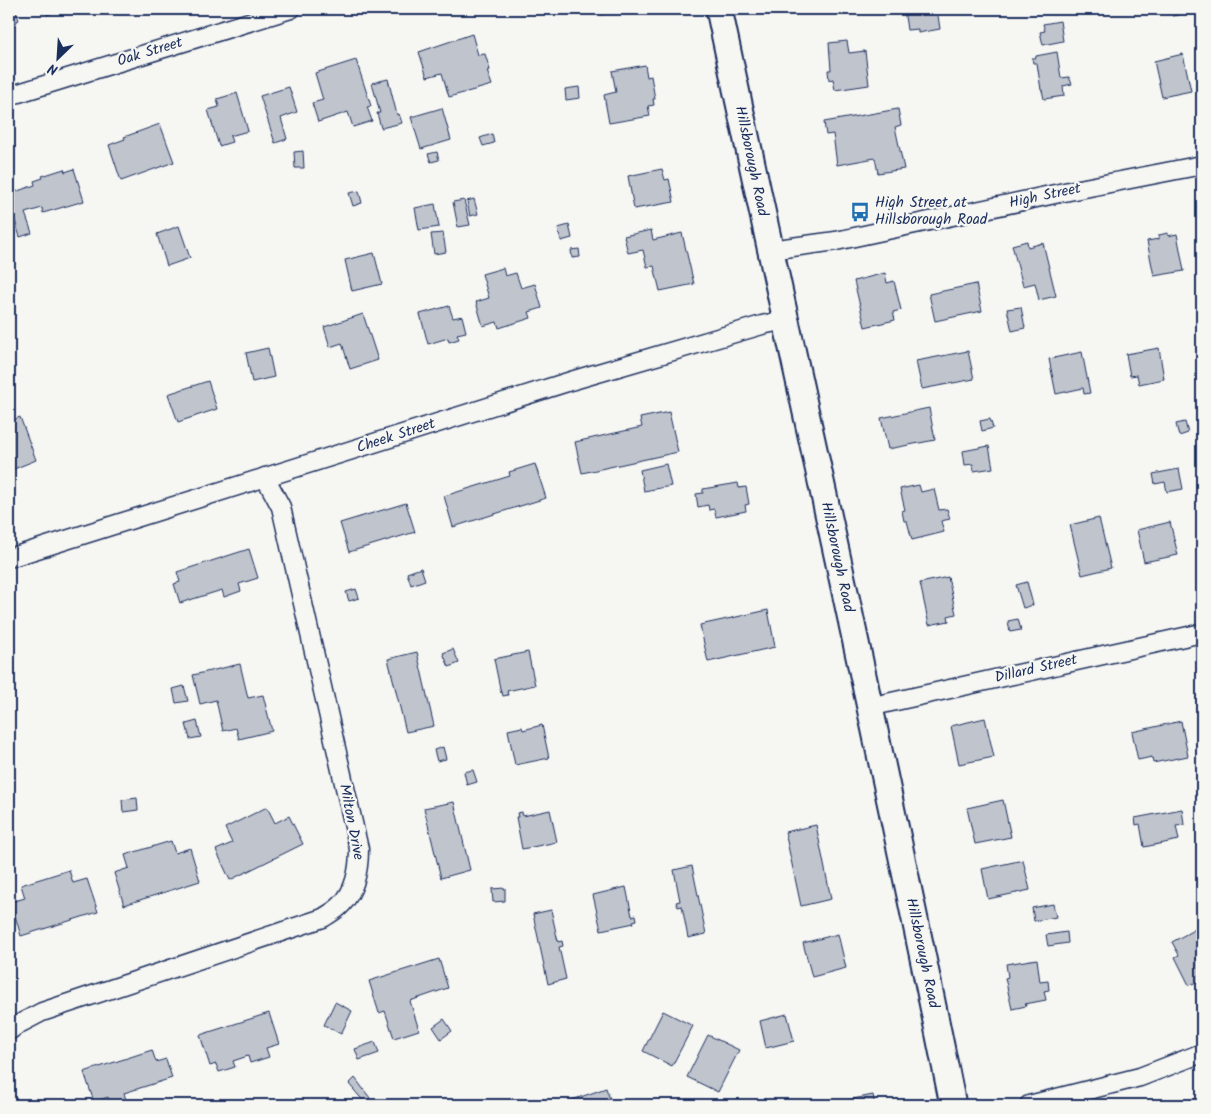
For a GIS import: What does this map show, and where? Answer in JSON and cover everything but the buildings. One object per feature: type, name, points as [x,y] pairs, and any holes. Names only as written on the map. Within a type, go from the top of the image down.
[{"type":"street","name":"Oak Street","points":[[9,96],[291,9]]},
{"type":"street","name":"Hillsborough Road","points":[[719,9],[916,920],[953,1105]]},
{"type":"street","name":"High Street","points":[[770,250],[836,241],[1069,191],[1202,165]]},
{"type":"street","name":"Cheek Street","points":[[9,558],[574,380],[785,320]]},
{"type":"street","name":"Milton Drive","points":[[9,1031],[42,1012],[323,918],[342,905],[352,889],[359,867],[359,849],[281,507],[265,477]]},
{"type":"street","name":"Dillard Street","points":[[870,707],[1202,633]]},
{"type":"street","points":[[1029,1105],[1140,1077],[1202,1053]]},
{"type":"place","name":"High Street at Hillsborough Road","points":[[860,212]]}]
